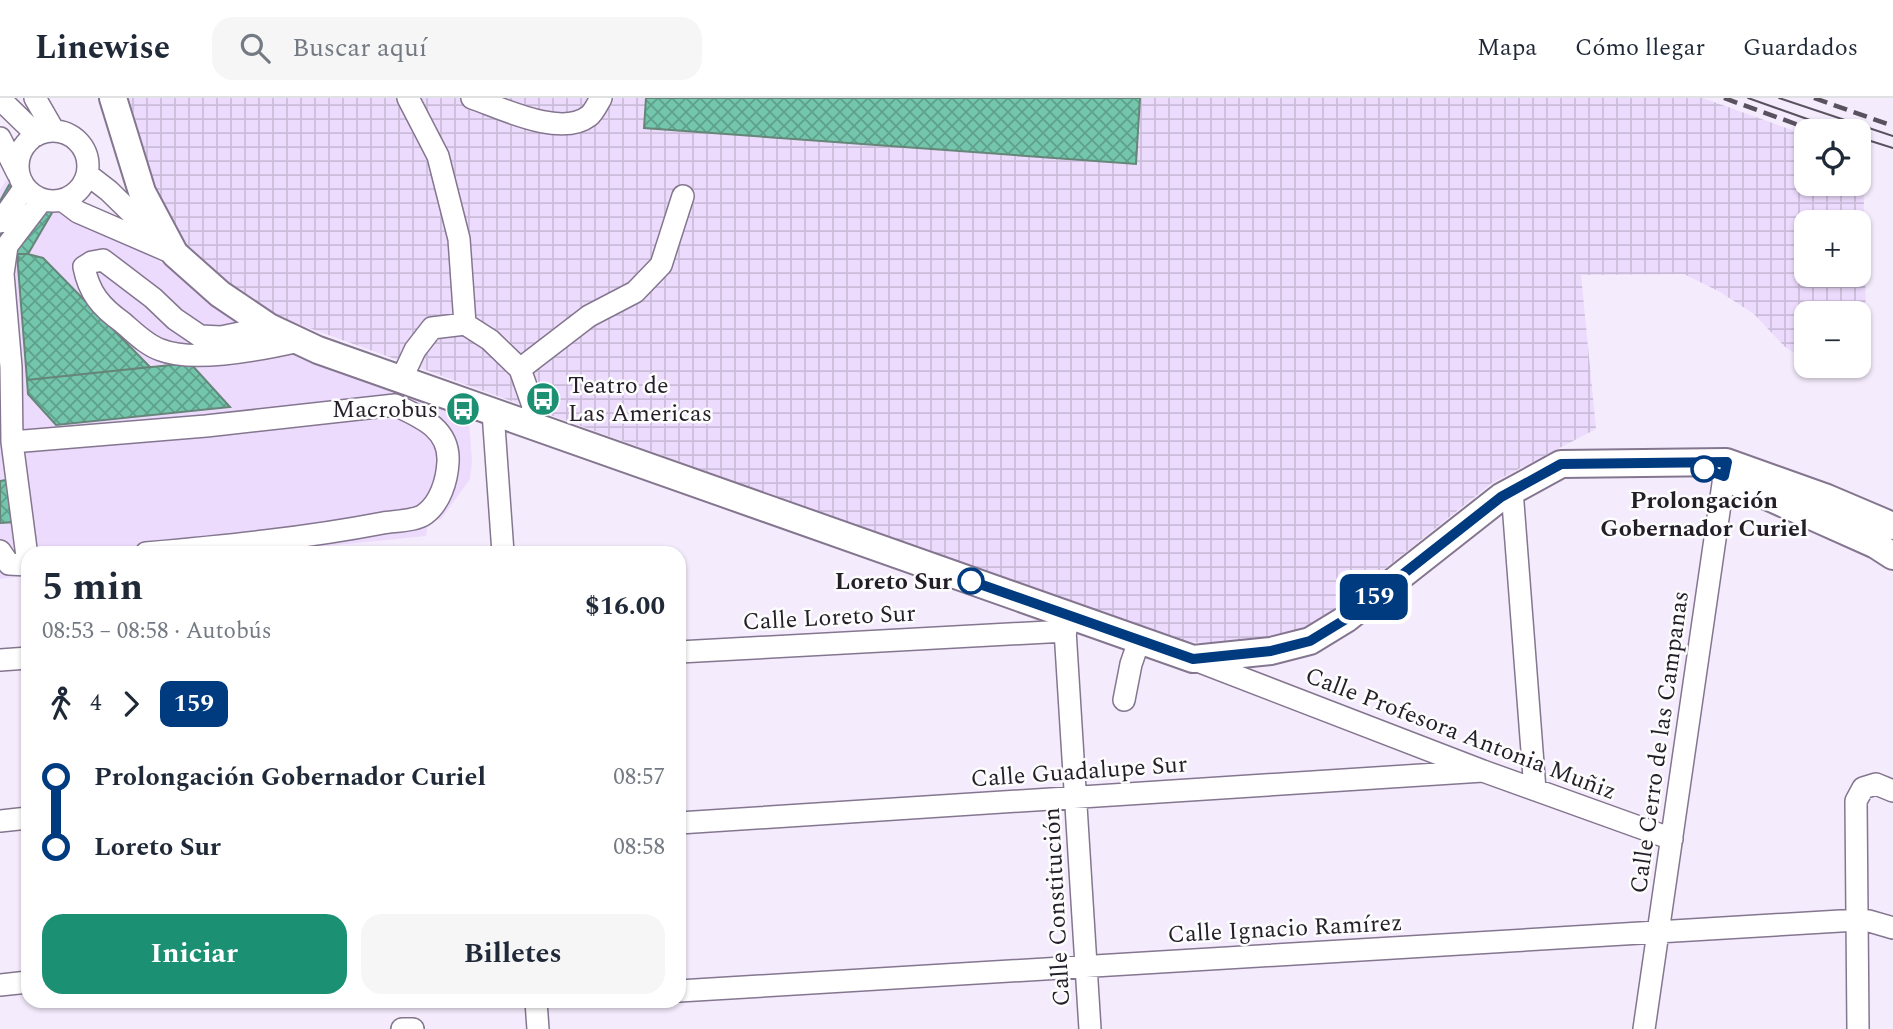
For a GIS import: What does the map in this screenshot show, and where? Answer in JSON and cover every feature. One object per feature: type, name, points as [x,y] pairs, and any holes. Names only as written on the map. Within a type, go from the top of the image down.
[{"type":"main road","points":[[113,98],[142,192],[175,254],[220,294],[269,327],[401,380],[1065,622],[1139,640],[1193,659],[1271,651],[1310,641],[1346,619],[1512,489],[1561,464],[1683,461],[1726,469],[1827,498],[1893,526]]},
{"type":"main road","points":[[1726,469],[1893,556]]},
{"type":"street","points":[[35,98],[45,133]]},
{"type":"street","points":[[408,98],[438,156],[459,239],[465,324]]},
{"type":"street","points":[[472,98],[547,124],[570,125],[589,116],[601,98]]},
{"type":"street","points":[[0,100],[45,133],[71,136],[87,156],[87,174],[78,191],[37,191],[0,222]]},
{"type":"street","points":[[0,115],[21,152]]},
{"type":"street","points":[[45,133],[24,145],[18,167],[37,191],[175,254]]},
{"type":"street","points":[[0,138],[37,191]]},
{"type":"street","points":[[87,174],[109,191],[134,218],[175,254]]},
{"type":"street","points":[[26,546],[12,442],[11,367],[2,291],[7,246],[37,191]]},
{"type":"street","points":[[520,369],[589,316],[635,292],[661,265],[683,196]]},
{"type":"street","points":[[269,327],[221,337],[201,345],[162,351],[141,338],[96,300],[87,283],[83,267],[103,260],[153,298],[201,345],[226,354],[299,341]]},
{"type":"street","points":[[401,380],[415,350],[432,328],[465,324],[490,340],[520,369],[533,406],[530,425]]},
{"type":"street","points":[[12,442],[206,426],[395,405],[422,418],[442,434],[449,451],[447,474],[439,497],[423,516],[347,530],[224,546]]},
{"type":"street","points":[[493,412],[503,546]]},
{"type":"street","name":"Calle Cerro de las Campanas","points":[[1644,1029],[1726,469]]},
{"type":"street","points":[[1512,489],[1535,790]]},
{"type":"street","points":[[0,551],[9,564],[21,565]]},
{"type":"street","name":"Calle Loreto Sur","points":[[686,651],[1065,622]]},
{"type":"street","name":"Calle Constitución","points":[[1065,622],[1090,1029]]},
{"type":"street","points":[[1124,700],[1139,640]]},
{"type":"street","points":[[0,660],[21,658]]},
{"type":"street","name":"Calle Profesora Antonia Muñiz","points":[[1193,659],[1483,771],[1672,839]]},
{"type":"street","name":"Calle Guadalupe Sur","points":[[686,824],[1483,771]]},
{"type":"street","points":[[1858,1029],[1856,802],[1863,788],[1884,787]]},
{"type":"street","points":[[0,821],[21,819]]},
{"type":"street","name":"Calle Ignacio Ramírez","points":[[686,991],[1857,920],[1870,920],[1893,928]]},
{"type":"street","points":[[0,985],[21,983]]},
{"type":"street","points":[[536,1008],[538,1029]]},
{"type":"street","points":[[402,1029],[413,1029]]},
{"type":"shaded area","points":[[129,98],[1703,98],[1794,131],[1794,196],[1864,196],[1864,210],[1794,210],[1794,287],[1865,287],[1866,301],[1794,301],[1794,353],[1754,314],[1720,292],[1684,274],[1581,275],[1596,429],[1492,483],[1337,607],[1307,626],[1277,637],[1232,645],[1177,641],[284,319],[231,288],[181,241],[155,186]]},
{"type":"shaded area","points":[[6,180],[53,208],[147,254],[196,283],[468,410],[472,461],[470,479],[441,519],[428,522],[426,536],[326,546],[21,546],[21,577],[0,579],[0,190]]},
{"type":"building","points":[[646,98],[1140,98],[1136,164],[644,128]]},
{"type":"building","points":[[9,185],[53,211],[28,254],[17,254],[18,259],[0,249],[0,201]]},
{"type":"building","points":[[17,254],[43,258],[150,367],[27,380]]},
{"type":"building","points":[[190,363],[230,407],[56,425],[28,394],[27,380]]},
{"type":"building","points":[[12,479],[16,522],[0,523],[0,481]]},
{"type":"tram line","points":[[1748,98],[1807,119]]},
{"type":"tram line","points":[[1779,98],[1893,136]]},
{"type":"tram line","points":[[1871,141],[1893,148]]},
{"type":"railway","points":[[1724,98],[1794,123]]},
{"type":"railway","points":[[1814,98],[1893,126]]},
{"type":"bus line","name":"159","points":[[971,581],[1193,659],[1271,651],[1310,641],[1346,619],[1512,489],[1561,464],[1727,462],[1724,476],[1704,469]]},
{"type":"place","name":"Teatro de Las Americas","points":[[543,399]]},
{"type":"place","name":"Macrobus","points":[[463,409]]},
{"type":"place","name":"Prolongación Gobernador Curiel","points":[[1704,469]]},
{"type":"place","name":"Loreto Sur","points":[[971,581]]}]
